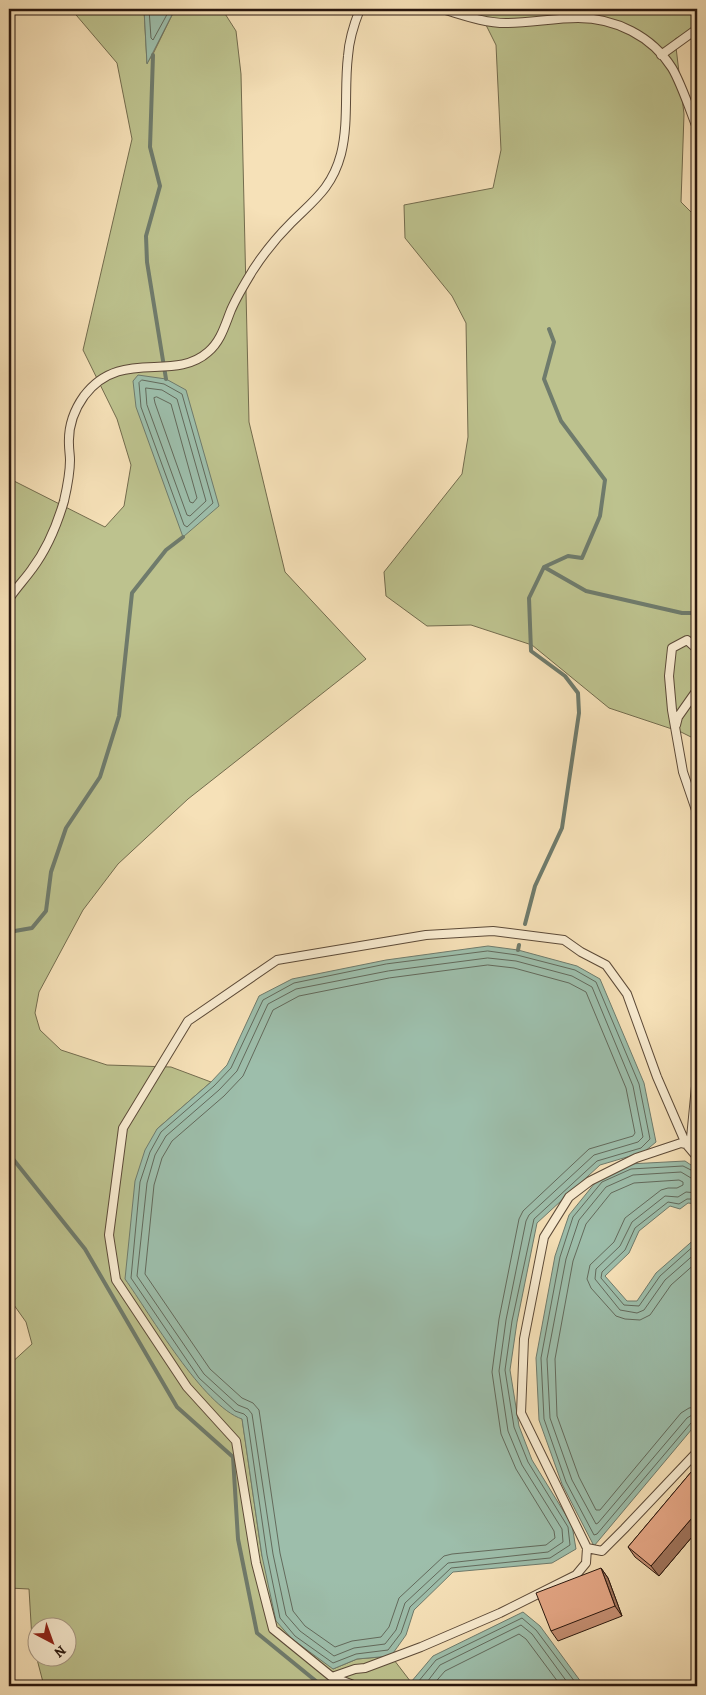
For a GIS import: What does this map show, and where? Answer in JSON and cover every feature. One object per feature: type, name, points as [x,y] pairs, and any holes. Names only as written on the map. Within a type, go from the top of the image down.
[{"type":"lane","points":[[9,599],[40,557],[56,524],[69,474],[70,426],[78,405],[84,396],[99,381],[119,370],[184,364],[195,361],[207,353],[223,332],[238,295],[260,260],[290,224],[320,196],[331,179],[339,161],[344,141],[347,58],[351,36],[360,9]]},
{"type":"lane","points":[[442,9],[484,21],[505,23],[579,18],[617,24],[652,44],[672,68],[697,128]]},
{"type":"lane","points":[[661,55],[697,29]]},
{"type":"lane","points":[[697,649],[687,640],[672,648],[669,676],[672,710],[683,772],[697,813]]},
{"type":"lane","points":[[676,727],[678,717],[697,690]]},
{"type":"lane","points":[[356,1686],[332,1677],[273,1629],[256,1563],[236,1441],[187,1387],[116,1280],[109,1235],[123,1128],[188,1021],[277,960],[426,935],[493,931],[564,940],[606,965],[627,994],[657,1077],[686,1144],[697,1158]]},
{"type":"lane","points":[[686,1144],[691,1138],[697,1076]]},
{"type":"lane","points":[[332,1677],[365,1668],[421,1647],[509,1609],[576,1575],[586,1563],[587,1548],[521,1413],[524,1339],[544,1238],[569,1197],[590,1180],[636,1158],[681,1143],[686,1144]]},
{"type":"lane","points":[[587,1548],[602,1551],[697,1452]]},
{"type":"green space","points":[[71,9],[144,9],[147,63],[175,9],[222,9],[236,31],[241,74],[249,422],[285,572],[366,659],[188,799],[118,864],[83,910],[39,992],[35,1013],[40,1030],[61,1050],[107,1065],[171,1067],[211,1082],[157,1129],[242,1418],[262,1556],[333,1669],[357,1659],[391,1656],[414,1686],[44,1686],[39,1668],[78,1668],[78,1618],[31,1618],[29,1589],[9,1588],[9,1365],[32,1344],[26,1322],[9,1298],[9,485],[14,481],[105,527],[124,506],[131,465],[117,419],[83,350],[132,139],[117,63]]},
{"type":"green space","points":[[478,9],[530,9],[540,11],[551,9],[697,9],[697,27],[675,39],[684,114],[681,202],[697,218],[697,740],[681,732],[609,708],[532,645],[471,625],[427,626],[386,596],[384,572],[462,474],[468,437],[466,323],[452,296],[405,238],[404,205],[493,188],[501,150],[496,45]]},
{"type":"water","points":[[144,9],[175,9],[147,64]]},
{"type":"water","points":[[138,375],[166,379],[186,390],[219,506],[183,537],[136,407],[133,381]]},
{"type":"water","points":[[488,946],[518,950],[577,966],[600,979],[644,1083],[656,1142],[644,1152],[600,1165],[537,1223],[517,1322],[510,1370],[519,1426],[532,1460],[572,1525],[576,1549],[552,1563],[453,1572],[414,1610],[406,1635],[391,1656],[357,1659],[333,1669],[292,1639],[276,1621],[262,1556],[242,1419],[227,1411],[194,1378],[125,1279],[135,1181],[145,1150],[157,1129],[211,1082],[227,1065],[259,996],[292,979],[386,960]]},
{"type":"water","points":[[685,1161],[697,1169],[697,1204],[688,1203],[680,1209],[670,1206],[639,1231],[629,1253],[605,1276],[627,1301],[637,1301],[656,1273],[697,1237],[697,1423],[594,1546],[562,1484],[539,1420],[536,1358],[555,1256],[569,1215],[599,1178],[629,1164]]},
{"type":"water","points":[[523,1612],[540,1626],[584,1686],[414,1686],[411,1682],[433,1656]]},
{"type":"building","points":[[697,1465],[697,1512],[651,1566],[628,1547]]},
{"type":"building","points":[[601,1568],[615,1606],[551,1631],[536,1593]]},
{"type":"waterway","points":[[153,55],[150,147],[160,186],[146,236],[147,262],[166,379]]},
{"type":"waterway","points":[[525,924],[535,886],[562,828],[579,713],[578,693],[565,676],[531,651],[529,598],[544,567],[568,556],[582,558],[600,516],[605,480],[561,421],[544,379],[554,342],[549,329]]},
{"type":"waterway","points":[[9,932],[32,928],[46,911],[51,872],[66,828],[100,777],[119,716],[132,593],[166,550],[183,537]]},
{"type":"waterway","points":[[544,567],[586,591],[682,613],[697,613]]},
{"type":"waterway","points":[[518,950],[519,945]]},
{"type":"waterway","points":[[9,1154],[85,1249],[177,1407],[233,1457],[238,1539],[257,1633],[322,1686]]}]
